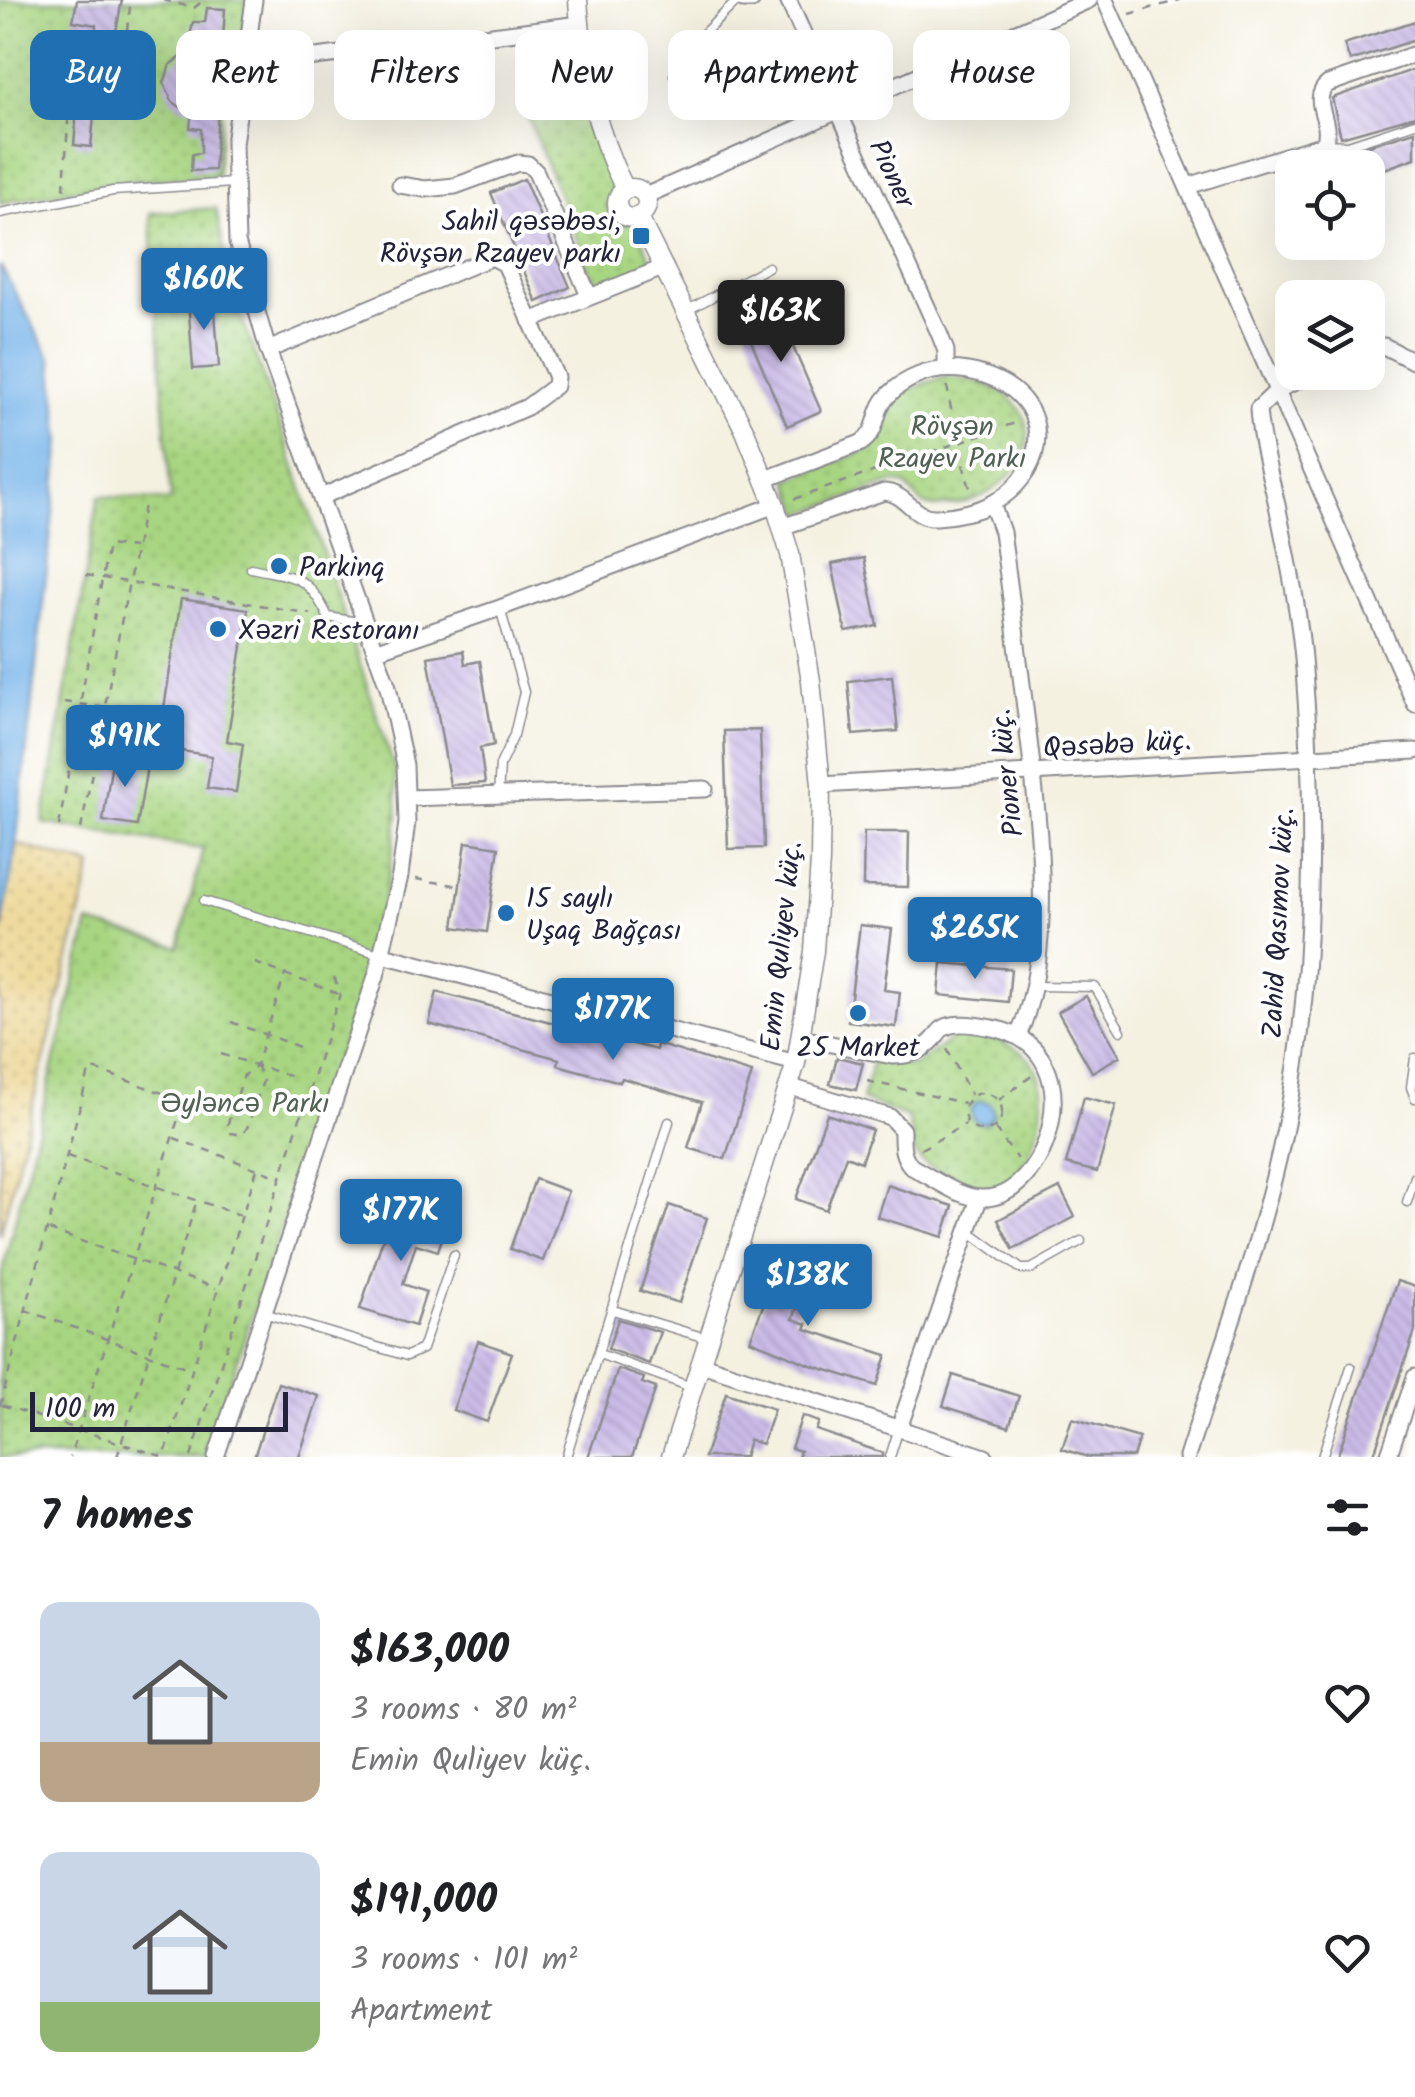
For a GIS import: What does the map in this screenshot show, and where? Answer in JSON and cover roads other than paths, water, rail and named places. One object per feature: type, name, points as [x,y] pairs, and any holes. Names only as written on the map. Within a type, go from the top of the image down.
[{"type":"street","points":[[249,30],[254,0]]},
{"type":"street","points":[[578,0],[598,125],[625,189]]},
{"type":"street","points":[[740,0],[752,0]]},
{"type":"street","name":"Pioner","points":[[788,0],[801,30]]},
{"type":"street","points":[[893,88],[1090,0]]},
{"type":"street","points":[[1105,0],[1275,383]]},
{"type":"street","points":[[314,57],[580,24]]},
{"type":"street","points":[[1188,186],[1324,144],[1328,134],[1318,98],[1320,90],[1415,54]]},
{"type":"street","points":[[216,1457],[383,955],[400,876],[407,798],[398,730],[377,650],[268,350],[237,242],[233,182],[238,120]]},
{"type":"street","points":[[645,196],[822,120]]},
{"type":"street","name":"Pioner","points":[[841,120],[946,351],[946,373]]},
{"type":"street","points":[[400,186],[438,189],[518,163],[528,164],[536,172],[589,296]]},
{"type":"street","points":[[625,189],[640,190],[645,196],[644,211],[638,216],[623,216],[618,210],[619,194],[625,189]]},
{"type":"street","name":"Emin Quliyev küç.","points":[[638,216],[766,479],[782,527],[794,574],[811,681],[820,785],[816,924],[802,1038],[791,1086],[671,1457]]},
{"type":"street","points":[[268,350],[492,258],[504,264],[556,377],[555,386],[526,407],[320,497]]},
{"type":"street","points":[[530,322],[665,267]]},
{"type":"street","points":[[1385,347],[1415,362]]},
{"type":"street","points":[[766,479],[861,443],[870,436],[888,396],[914,376],[974,371],[998,379],[1028,401],[1035,417],[1038,431],[1028,466],[992,504],[950,515],[924,516],[896,492],[884,492],[782,527]]},
{"type":"street","points":[[1278,390],[1415,704]]},
{"type":"street","name":"Zahid Qasımov küç.","points":[[1187,1457],[1265,1209],[1290,1104],[1304,976],[1309,848],[1306,690],[1297,616],[1258,409],[1278,390]]},
{"type":"street","name":"Pioner küç.","points":[[992,504],[1002,532],[1040,851],[1036,986],[1018,1036]]},
{"type":"street","points":[[377,650],[775,506]]},
{"type":"street","name":"Qəsəbə küç.","points":[[820,785],[1415,751]]},
{"type":"street","points":[[407,798],[705,789]]},
{"type":"street","points":[[383,955],[796,1063]]},
{"type":"street","points":[[791,1086],[890,1117],[902,1130],[902,1148],[912,1167],[978,1199],[1002,1194],[1030,1172],[1044,1146],[1051,1121],[1052,1077],[1036,1050],[1018,1036],[997,1029],[957,1024],[944,1027],[918,1052],[892,1056],[802,1038]]},
{"type":"street","points":[[899,1428],[978,1199]]},
{"type":"street","points":[[702,1364],[985,1457]]},
{"type":"street","points":[[1388,1457],[1415,1378]]},
{"type":"lane","points":[[707,30],[740,0]]},
{"type":"lane","points":[[1324,144],[1348,146],[1415,124]]},
{"type":"lane","points":[[0,213],[127,189],[233,182]]},
{"type":"lane","points":[[686,311],[768,267]]},
{"type":"lane","points":[[251,568],[310,585],[328,617],[368,624]]},
{"type":"lane","points":[[498,797],[500,765],[514,735],[524,692],[500,608]]},
{"type":"lane","points":[[204,901],[383,955]]},
{"type":"lane","points":[[1036,986],[1094,988],[1121,1031]]},
{"type":"lane","points":[[1415,1058],[1411,1087],[1415,1098]]},
{"type":"lane","points":[[566,1457],[669,1122]]},
{"type":"lane","points":[[1408,1202],[1415,1176]]},
{"type":"lane","points":[[969,1231],[1021,1270],[1031,1269],[1081,1242]]},
{"type":"lane","points":[[264,1313],[408,1356],[416,1354],[422,1348],[454,1255]]},
{"type":"lane","points":[[613,1310],[710,1340]]},
{"type":"lane","points":[[599,1354],[694,1388]]},
{"type":"lane","points":[[1322,1457],[1351,1367]]},
{"type":"lane","points":[[890,1457],[899,1428]]},
{"type":"water","points":[[0,265],[52,360],[61,441],[16,844],[0,940]]},
{"type":"water","points":[[982,1101],[990,1104],[990,1120],[982,1123],[974,1120],[971,1112],[974,1104]]},
{"type":"place","name":"Sahil qəsəbəsi, Rövşən Rzayev parkı","points":[[641,236]]},
{"type":"place","name":"Parkinq","points":[[279,566]]},
{"type":"place","name":"Xəzri Restoranı","points":[[218,629]]},
{"type":"place","name":"15 saylı Uşaq Bağçası","points":[[506,913]]},
{"type":"place","name":"25 Market","points":[[858,1013]]},
{"type":"park label","name":"Rövşən Rzayev Parkı","points":[[952,441]]},
{"type":"park label","name":"Əyləncə Parkı","points":[[245,1102]]}]
